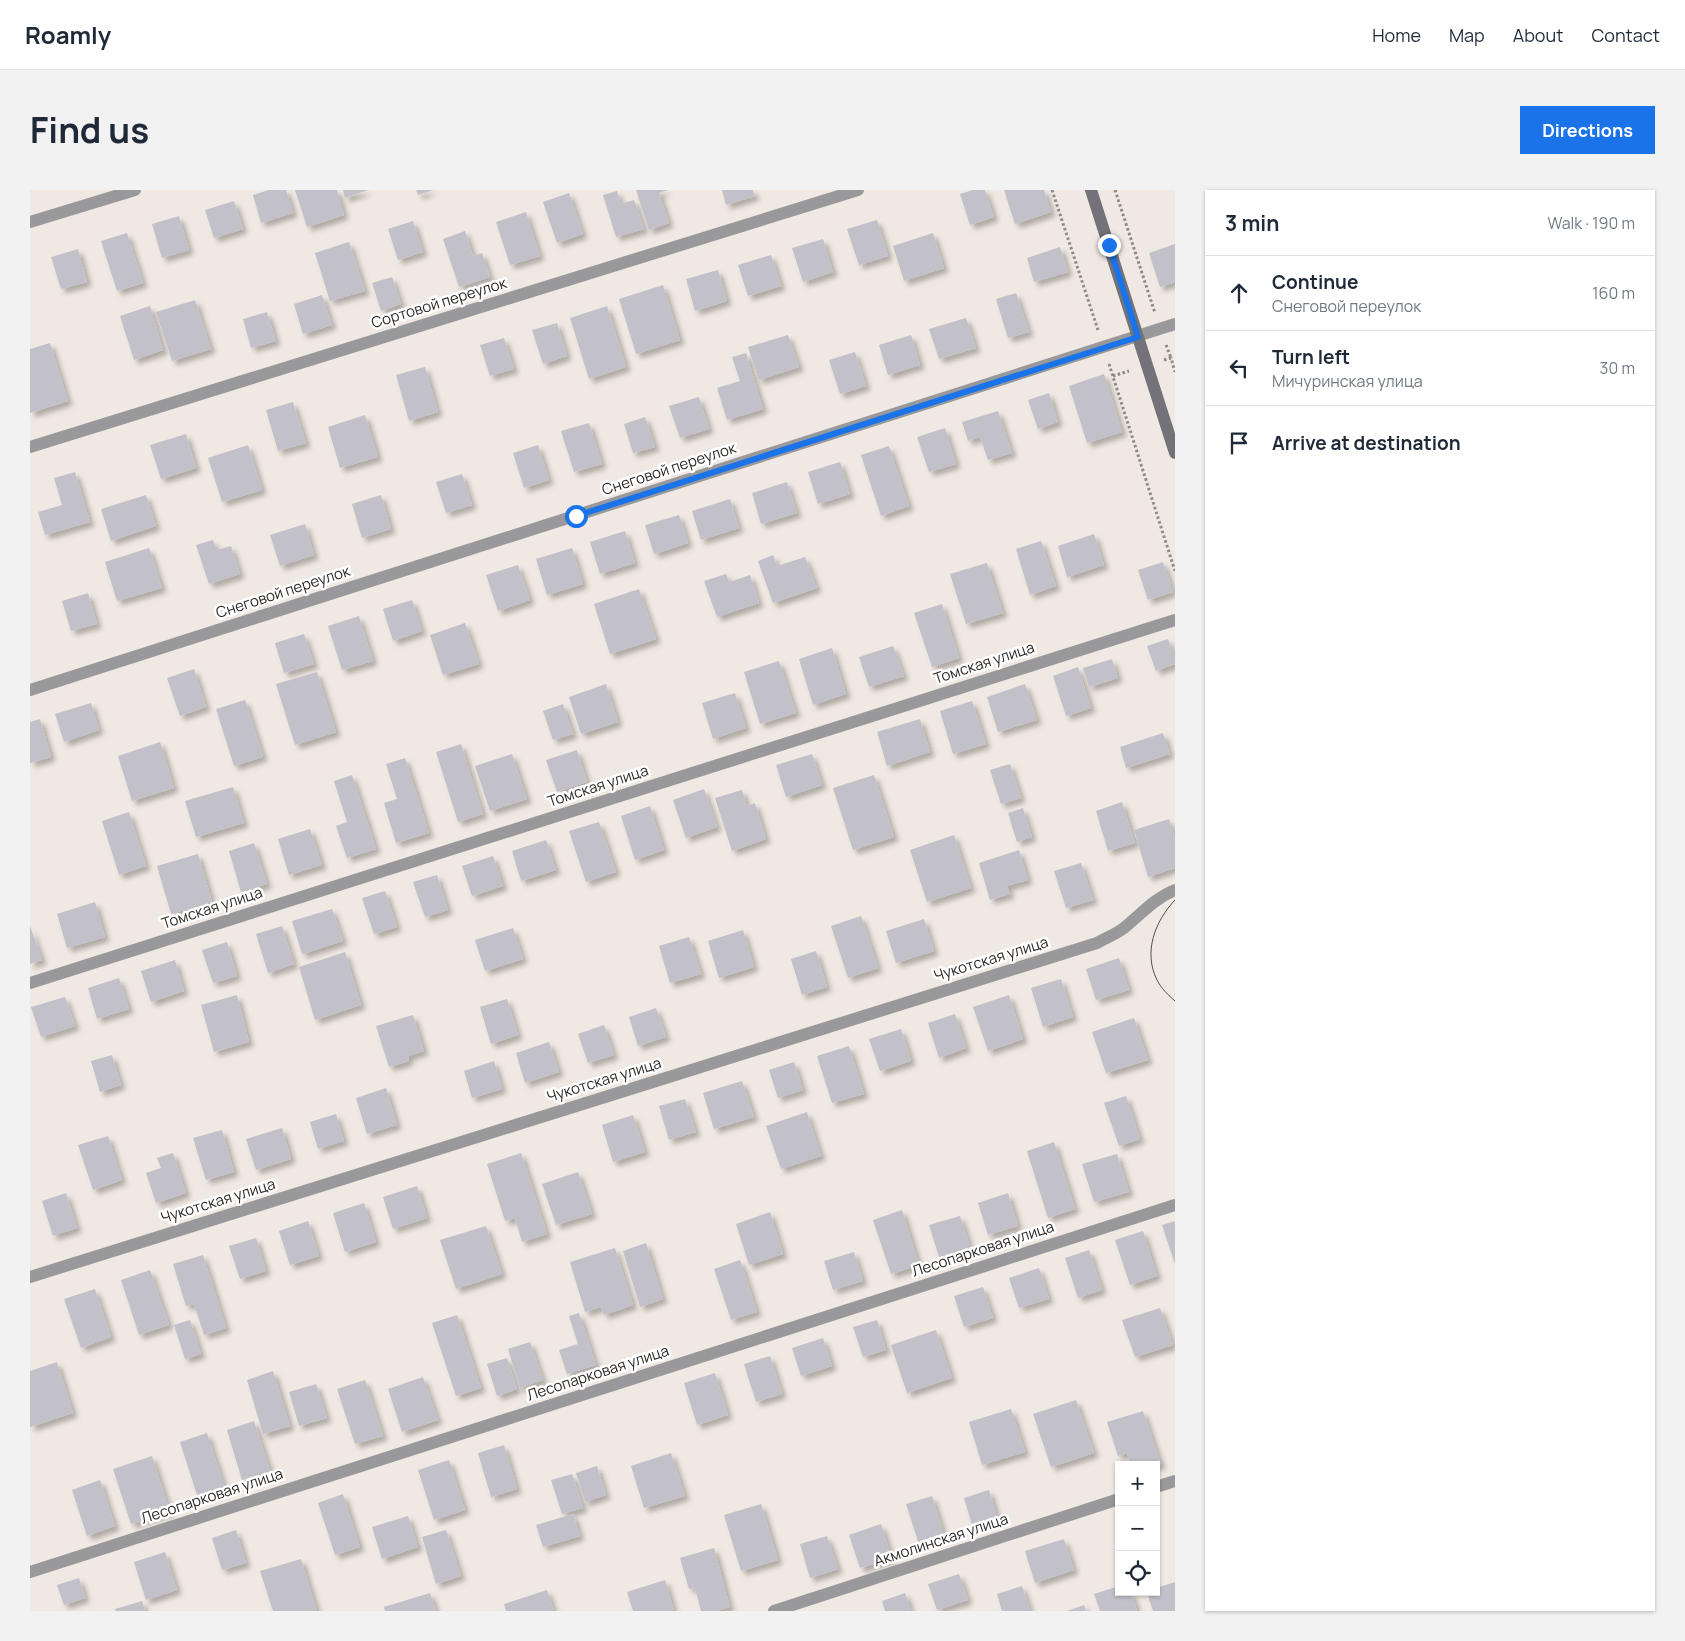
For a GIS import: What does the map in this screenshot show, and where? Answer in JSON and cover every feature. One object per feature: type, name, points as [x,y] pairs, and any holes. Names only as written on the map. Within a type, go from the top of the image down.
[{"type":"main road","points":[[1092,190],[1175,453]]},
{"type":"street","points":[[30,222],[135,190]]},
{"type":"street","name":"Сортовой переулок","points":[[30,447],[858,190]]},
{"type":"street","name":"Снеговой переулок","points":[[30,690],[1175,324]]},
{"type":"street","name":"Томская улица","points":[[30,983],[1175,620]]},
{"type":"street","name":"Чукотская улица","points":[[30,1277],[1097,943],[1123,929],[1142,911],[1167,893],[1175,890]]},
{"type":"street","name":"Лесопарковая улица","points":[[30,1572],[1175,1205]]},
{"type":"street","points":[[1160,1486],[1175,1481]]},
{"type":"street","name":"Акмолинская улица","points":[[774,1611],[1115,1500]]},
{"type":"path","points":[[1052,190],[1175,571]]},
{"type":"path","points":[[1115,190],[1171,358]]},
{"type":"building","points":[[269,190],[286,190],[293,213],[261,223],[253,195]]},
{"type":"building","points":[[295,190],[337,190],[344,215],[307,227]]},
{"type":"building","points":[[343,190],[368,190],[345,198]]},
{"type":"building","points":[[416,190],[433,190],[418,195]]},
{"type":"building","points":[[636,190],[668,190],[659,193],[669,223],[649,230]]},
{"type":"building","points":[[722,190],[753,190],[755,196],[726,205]]},
{"type":"building","points":[[973,190],[985,190],[994,217],[970,225],[960,194]]},
{"type":"building","points":[[1004,190],[1044,190],[1051,212],[1015,224]]},
{"type":"building","points":[[617,191],[621,204],[634,200],[644,229],[616,237],[603,195]]},
{"type":"building","points":[[569,193],[583,234],[557,243],[543,202]]},
{"type":"building","points":[[234,201],[243,229],[214,238],[205,210]]},
{"type":"building","points":[[526,212],[540,256],[510,265],[496,222]]},
{"type":"building","points":[[179,216],[189,250],[162,258],[152,224]]},
{"type":"building","points":[[877,220],[888,256],[859,265],[847,229]]},
{"type":"building","points":[[413,221],[423,252],[398,260],[388,229]]},
{"type":"building","points":[[465,231],[473,256],[482,253],[490,277],[459,287],[443,239]]},
{"type":"building","points":[[127,233],[143,283],[117,291],[101,241]]},
{"type":"building","points":[[933,233],[944,268],[904,281],[893,246]]},
{"type":"building","points":[[823,239],[833,272],[803,282],[792,248]]},
{"type":"building","points":[[349,242],[365,291],[330,301],[315,253]]},
{"type":"building","points":[[1175,244],[1175,282],[1160,287],[1149,253]]},
{"type":"building","points":[[1060,247],[1068,272],[1034,282],[1027,258]]},
{"type":"building","points":[[78,249],[87,282],[61,289],[51,257]]},
{"type":"building","points":[[771,255],[781,286],[748,296],[738,265]]},
{"type":"building","points":[[718,270],[727,301],[695,311],[686,279]]},
{"type":"building","points":[[392,277],[401,304],[381,311],[372,283]]},
{"type":"building","points":[[663,285],[680,340],[636,354],[619,299]]},
{"type":"building","points":[[1016,293],[1029,332],[1008,338],[996,299]]},
{"type":"building","points":[[322,295],[332,325],[303,334],[294,304]]},
{"type":"building","points":[[195,300],[211,349],[172,361],[156,312]]},
{"type":"building","points":[[150,306],[163,350],[134,360],[120,316]]},
{"type":"building","points":[[607,306],[626,367],[589,379],[570,318]]},
{"type":"building","points":[[267,312],[276,341],[251,348],[243,319]]},
{"type":"building","points":[[966,318],[976,348],[939,359],[929,329]]},
{"type":"building","points":[[557,323],[567,356],[543,364],[532,330]]},
{"type":"building","points":[[788,335],[799,367],[759,380],[748,347]]},
{"type":"building","points":[[911,335],[920,365],[888,375],[879,345]]},
{"type":"building","points":[[504,338],[514,369],[490,376],[480,345]]},
{"type":"building","points":[[50,343],[68,401],[30,413],[30,349]]},
{"type":"building","points":[[855,352],[866,386],[840,394],[829,360]]},
{"type":"building","points":[[746,353],[763,409],[727,420],[717,388],[740,381],[732,357]]},
{"type":"building","points":[[425,367],[438,412],[409,421],[396,375]]},
{"type":"building","points":[[1104,374],[1122,432],[1087,443],[1069,386]]},
{"type":"building","points":[[1049,393],[1058,422],[1038,429],[1028,400]]},
{"type":"building","points":[[699,397],[709,429],[680,438],[669,406]]},
{"type":"building","points":[[293,402],[306,443],[278,451],[266,410]]},
{"type":"building","points":[[998,411],[1012,453],[988,460],[980,437],[968,441],[962,422]]},
{"type":"building","points":[[365,415],[378,457],[340,468],[328,427]]},
{"type":"building","points":[[645,417],[655,447],[633,453],[624,424]]},
{"type":"building","points":[[589,423],[602,464],[574,472],[561,431]]},
{"type":"building","points":[[945,428],[956,464],[929,472],[917,437]]},
{"type":"building","points":[[186,434],[196,468],[161,479],[150,445]]},
{"type":"building","points":[[248,445],[262,490],[222,502],[208,458]]},
{"type":"building","points":[[538,445],[549,480],[524,488],[513,453]]},
{"type":"building","points":[[889,446],[909,506],[881,516],[861,455]]},
{"type":"building","points":[[840,462],[850,494],[818,504],[808,472]]},
{"type":"building","points":[[75,472],[90,522],[45,535],[38,512],[62,505],[54,478]]},
{"type":"building","points":[[462,474],[472,505],[446,513],[436,482]]},
{"type":"building","points":[[787,482],[797,513],[761,524],[752,493]]},
{"type":"building","points":[[146,495],[156,526],[111,541],[101,509]]},
{"type":"building","points":[[381,495],[391,529],[362,538],[352,504]]},
{"type":"building","points":[[730,499],[739,528],[701,540],[692,511]]},
{"type":"building","points":[[679,515],[688,543],[654,554],[645,525]]},
{"type":"building","points":[[305,524],[314,555],[280,566],[270,535]]},
{"type":"building","points":[[625,531],[635,563],[600,574],[590,542]]},
{"type":"building","points":[[1094,534],[1104,565],[1067,577],[1058,546]]},
{"type":"building","points":[[213,540],[216,550],[231,546],[240,574],[209,584],[196,545]]},
{"type":"building","points":[[1041,541],[1056,586],[1030,595],[1016,549]]},
{"type":"building","points":[[149,548],[162,588],[117,601],[105,562]]},
{"type":"building","points":[[572,548],[583,584],[547,595],[536,559]]},
{"type":"building","points":[[773,555],[777,566],[805,557],[817,588],[773,603],[758,561]]},
{"type":"building","points":[[1163,562],[1173,592],[1148,600],[1138,570]]},
{"type":"building","points":[[987,563],[1003,613],[966,624],[950,574]]},
{"type":"building","points":[[518,565],[530,600],[498,611],[486,575]]},
{"type":"building","points":[[726,574],[729,582],[750,575],[759,603],[717,617],[704,581]]},
{"type":"building","points":[[639,589],[656,639],[610,654],[594,604]]},
{"type":"building","points":[[88,593],[97,624],[71,631],[62,601]]},
{"type":"building","points":[[412,600],[422,631],[393,641],[383,609]]},
{"type":"building","points":[[942,604],[959,658],[932,667],[914,613]]},
{"type":"building","points":[[359,616],[373,661],[342,670],[328,626]]},
{"type":"building","points":[[465,623],[479,664],[443,675],[430,635]]},
{"type":"building","points":[[304,634],[314,664],[284,673],[275,643]]},
{"type":"building","points":[[1168,639],[1175,658],[1175,664],[1156,671],[1147,646]]},
{"type":"building","points":[[893,646],[904,676],[869,687],[859,657]]},
{"type":"building","points":[[832,648],[846,694],[813,705],[799,659]]},
{"type":"building","points":[[1112,659],[1118,678],[1089,687],[1083,668]]},
{"type":"building","points":[[779,661],[796,713],[760,724],[744,672]]},
{"type":"building","points":[[1078,667],[1091,708],[1066,716],[1053,676]]},
{"type":"building","points":[[194,669],[206,707],[180,716],[167,678]]},
{"type":"building","points":[[317,672],[336,732],[295,745],[276,684]]},
{"type":"building","points":[[606,684],[618,722],[581,734],[569,697]]},
{"type":"building","points":[[1025,684],[1037,720],[998,732],[987,697]]},
{"type":"building","points":[[735,693],[746,728],[713,739],[702,703]]},
{"type":"building","points":[[245,700],[263,757],[234,766],[216,709]]},
{"type":"building","points":[[972,701],[986,744],[953,754],[940,711]]},
{"type":"building","points":[[91,703],[99,730],[64,742],[55,714]]},
{"type":"building","points":[[563,704],[573,734],[553,740],[543,711]]},
{"type":"building","points":[[40,719],[51,757],[30,763],[30,722]]},
{"type":"building","points":[[920,719],[930,752],[887,766],[877,732]]},
{"type":"building","points":[[1163,733],[1170,754],[1126,768],[1120,747]]},
{"type":"building","points":[[160,742],[174,788],[132,801],[118,756]]},
{"type":"building","points":[[461,744],[483,814],[458,822],[436,752]]},
{"type":"building","points":[[577,750],[587,782],[557,792],[546,760]]},
{"type":"building","points":[[512,754],[527,799],[490,811],[475,766]]},
{"type":"building","points":[[812,754],[822,785],[786,797],[776,765]]},
{"type":"building","points":[[405,758],[429,833],[396,843],[384,803],[397,799],[386,764]]},
{"type":"building","points":[[1010,764],[1021,798],[1001,804],[990,770]]},
{"type":"building","points":[[352,775],[376,849],[347,858],[336,826],[347,822],[334,781]]},
{"type":"building","points":[[874,775],[894,837],[853,850],[833,788]]},
{"type":"building","points":[[233,787],[244,823],[196,837],[185,801]]},
{"type":"building","points":[[704,789],[717,827],[686,838],[673,800]]},
{"type":"building","points":[[742,790],[747,806],[755,803],[766,839],[732,851],[715,798]]},
{"type":"building","points":[[1122,802],[1135,843],[1108,851],[1096,811]]},
{"type":"building","points":[[650,806],[664,850],[635,860],[621,816]]},
{"type":"building","points":[[1023,808],[1032,837],[1017,842],[1008,813]]},
{"type":"building","points":[[129,812],[146,866],[119,875],[102,821]]},
{"type":"building","points":[[1169,819],[1175,839],[1175,868],[1148,877],[1134,830]]},
{"type":"building","points":[[599,822],[616,872],[586,882],[569,831]]},
{"type":"building","points":[[310,829],[322,865],[289,875],[278,839]]},
{"type":"building","points":[[954,835],[971,888],[927,902],[910,850]]},
{"type":"building","points":[[546,840],[556,870],[521,881],[512,851]]},
{"type":"building","points":[[254,843],[267,884],[241,892],[229,851]]},
{"type":"building","points":[[1019,850],[1028,880],[1007,886],[1010,894],[990,900],[979,863]]},
{"type":"building","points":[[198,854],[212,902],[171,914],[157,866]]},
{"type":"building","points":[[493,856],[503,886],[472,896],[462,866]]},
{"type":"building","points":[[1081,863],[1093,900],[1066,908],[1054,871]]},
{"type":"building","points":[[437,875],[448,910],[425,917],[413,882]]},
{"type":"building","points":[[385,891],[397,927],[374,934],[362,898]]},
{"type":"building","points":[[95,902],[105,937],[67,948],[57,914]]},
{"type":"building","points":[[332,909],[343,941],[302,954],[292,921]]},
{"type":"building","points":[[861,916],[878,968],[848,978],[831,926]]},
{"type":"building","points":[[924,919],[934,951],[896,963],[886,931]]},
{"type":"building","points":[[30,926],[42,960],[30,964]]},
{"type":"building","points":[[282,926],[294,964],[268,973],[256,934]]},
{"type":"building","points":[[513,928],[523,959],[485,971],[475,940]]},
{"type":"building","points":[[743,930],[754,967],[719,978],[708,941]]},
{"type":"building","points":[[689,937],[701,974],[670,983],[659,946]]},
{"type":"building","points":[[227,942],[237,976],[213,983],[202,950]]},
{"type":"building","points":[[816,951],[827,987],[802,995],[791,959]]},
{"type":"building","points":[[345,952],[361,1005],[315,1020],[299,967]]},
{"type":"building","points":[[1119,958],[1129,990],[1096,1000],[1086,969]]},
{"type":"building","points":[[175,960],[184,991],[151,1002],[141,971]]},
{"type":"building","points":[[119,978],[129,1009],[97,1019],[88,988]]},
{"type":"building","points":[[1061,979],[1073,1017],[1043,1027],[1031,988]]},
{"type":"building","points":[[237,995],[249,1042],[214,1052],[201,1005]]},
{"type":"building","points":[[1009,995],[1023,1039],[988,1051],[973,1007]]},
{"type":"building","points":[[65,997],[75,1026],[41,1037],[31,1007]]},
{"type":"building","points":[[507,999],[518,1035],[491,1044],[480,1007]]},
{"type":"building","points":[[656,1008],[666,1037],[638,1046],[629,1017]]},
{"type":"building","points":[[955,1014],[966,1048],[939,1058],[928,1023]]},
{"type":"building","points":[[413,1015],[424,1051],[408,1056],[409,1061],[389,1067],[376,1026]]},
{"type":"building","points":[[1134,1018],[1148,1060],[1106,1073],[1092,1032]]},
{"type":"building","points":[[604,1025],[614,1055],[588,1063],[578,1034]]},
{"type":"building","points":[[901,1029],[911,1061],[880,1071],[869,1039]]},
{"type":"building","points":[[549,1042],[559,1072],[525,1083],[516,1053]]},
{"type":"building","points":[[849,1046],[864,1094],[832,1103],[817,1056]]},
{"type":"building","points":[[112,1055],[121,1085],[100,1092],[91,1061]]},
{"type":"building","points":[[494,1061],[502,1089],[472,1098],[464,1071]]},
{"type":"building","points":[[794,1062],[803,1090],[778,1098],[769,1070]]},
{"type":"building","points":[[742,1081],[754,1117],[714,1129],[703,1093]]},
{"type":"building","points":[[386,1088],[397,1125],[367,1134],[356,1098]]},
{"type":"building","points":[[1126,1096],[1140,1139],[1119,1146],[1104,1103]]},
{"type":"building","points":[[685,1099],[696,1132],[669,1140],[659,1106]]},
{"type":"building","points":[[807,1112],[821,1156],[781,1169],[766,1126]]},
{"type":"building","points":[[336,1114],[344,1141],[318,1149],[310,1122]]},
{"type":"building","points":[[633,1115],[645,1152],[613,1162],[602,1125]]},
{"type":"building","points":[[282,1128],[291,1159],[256,1170],[246,1139]]},
{"type":"building","points":[[222,1130],[234,1172],[206,1180],[193,1138]]},
{"type":"building","points":[[108,1136],[122,1180],[93,1190],[78,1145]]},
{"type":"building","points":[[1054,1142],[1075,1209],[1048,1218],[1027,1151]]},
{"type":"building","points":[[173,1153],[186,1193],[156,1203],[146,1173],[161,1168],[157,1158]]},
{"type":"building","points":[[521,1153],[547,1234],[522,1242],[515,1218],[505,1221],[487,1164]]},
{"type":"building","points":[[1117,1154],[1129,1192],[1094,1202],[1082,1164]]},
{"type":"building","points":[[578,1172],[592,1214],[556,1225],[542,1184]]},
{"type":"building","points":[[417,1186],[427,1218],[393,1229],[383,1197]]},
{"type":"building","points":[[66,1193],[77,1228],[53,1236],[42,1201]]},
{"type":"building","points":[[1008,1193],[1018,1226],[988,1235],[978,1203]]},
{"type":"building","points":[[364,1203],[376,1242],[345,1252],[333,1213]]},
{"type":"building","points":[[902,1210],[919,1265],[891,1274],[873,1220]]},
{"type":"building","points":[[770,1212],[783,1254],[749,1265],[736,1224]]},
{"type":"building","points":[[960,1216],[970,1247],[939,1257],[929,1225]]},
{"type":"building","points":[[308,1221],[319,1256],[290,1265],[279,1231]]},
{"type":"building","points":[[1175,1221],[1175,1264],[1162,1225]]},
{"type":"building","points":[[486,1226],[502,1274],[456,1289],[440,1240]]},
{"type":"building","points":[[1143,1231],[1157,1276],[1130,1285],[1115,1240]]},
{"type":"building","points":[[256,1238],[266,1271],[240,1279],[229,1246]]},
{"type":"building","points":[[646,1243],[663,1299],[640,1307],[623,1251]]},
{"type":"building","points":[[615,1248],[633,1305],[604,1315],[601,1307],[585,1312],[570,1262]]},
{"type":"building","points":[[1089,1250],[1102,1290],[1078,1298],[1065,1258]]},
{"type":"building","points":[[854,1252],[863,1281],[833,1290],[824,1261]]},
{"type":"building","points":[[203,1255],[226,1328],[204,1335],[194,1304],[186,1306],[173,1264]]},
{"type":"building","points":[[740,1260],[757,1312],[731,1320],[714,1269]]},
{"type":"building","points":[[1039,1268],[1049,1299],[1019,1308],[1009,1278]]},
{"type":"building","points":[[150,1270],[169,1325],[139,1335],[121,1280]]},
{"type":"building","points":[[983,1287],[993,1318],[964,1327],[954,1296]]},
{"type":"building","points":[[95,1289],[111,1337],[81,1348],[64,1299]]},
{"type":"building","points":[[1160,1308],[1173,1345],[1135,1357],[1122,1320]]},
{"type":"building","points":[[579,1313],[596,1365],[567,1374],[559,1350],[578,1344],[569,1316]]},
{"type":"building","points":[[457,1315],[481,1388],[456,1396],[432,1323]]},
{"type":"building","points":[[190,1320],[201,1354],[185,1359],[174,1325]]},
{"type":"building","points":[[877,1320],[886,1350],[863,1357],[853,1327]]},
{"type":"building","points":[[936,1330],[952,1378],[907,1393],[891,1345]]},
{"type":"building","points":[[823,1338],[832,1366],[801,1376],[792,1348]]},
{"type":"building","points":[[530,1342],[543,1380],[520,1388],[508,1349]]},
{"type":"building","points":[[770,1356],[782,1394],[756,1402],[744,1364]]},
{"type":"building","points":[[507,1358],[517,1389],[497,1396],[487,1364]]},
{"type":"building","points":[[57,1362],[73,1413],[30,1427],[30,1371]]},
{"type":"building","points":[[273,1371],[290,1426],[263,1434],[247,1380]]},
{"type":"building","points":[[715,1373],[728,1415],[697,1425],[684,1383]]},
{"type":"building","points":[[423,1377],[438,1420],[402,1432],[388,1389]]},
{"type":"building","points":[[365,1380],[383,1436],[355,1444],[337,1389]]},
{"type":"building","points":[[316,1384],[327,1418],[299,1426],[289,1392]]},
{"type":"building","points":[[1076,1400],[1094,1453],[1051,1467],[1033,1414]]},
{"type":"building","points":[[1011,1409],[1025,1452],[982,1465],[969,1422]]},
{"type":"building","points":[[1143,1411],[1160,1461],[1130,1461],[1127,1453],[1118,1456],[1107,1422]]},
{"type":"building","points":[[254,1421],[270,1471],[242,1480],[227,1430]]},
{"type":"building","points":[[207,1433],[225,1489],[198,1498],[180,1442]]},
{"type":"building","points":[[504,1445],[517,1489],[491,1497],[478,1453]]},
{"type":"building","points":[[671,1453],[685,1496],[644,1508],[631,1466]]},
{"type":"building","points":[[152,1456],[170,1512],[131,1524],[113,1469]]},
{"type":"building","points":[[449,1460],[465,1510],[434,1520],[418,1470]]},
{"type":"building","points":[[597,1466],[606,1495],[585,1502],[576,1473]]},
{"type":"building","points":[[572,1474],[583,1508],[562,1514],[551,1480]]},
{"type":"building","points":[[100,1480],[115,1526],[87,1536],[72,1490]]},
{"type":"building","points":[[989,1490],[997,1517],[972,1525],[964,1498]]},
{"type":"building","points":[[343,1494],[360,1547],[335,1555],[318,1503]]},
{"type":"building","points":[[932,1496],[944,1536],[919,1544],[906,1504]]},
{"type":"building","points":[[761,1504],[778,1560],[741,1571],[724,1515]]},
{"type":"building","points":[[573,1514],[580,1536],[543,1547],[536,1525]]},
{"type":"building","points":[[408,1516],[418,1547],[382,1559],[372,1527]]},
{"type":"building","points":[[881,1524],[892,1559],[860,1568],[849,1535]]},
{"type":"building","points":[[236,1530],[246,1563],[222,1570],[212,1538]]},
{"type":"building","points":[[446,1530],[461,1576],[436,1584],[422,1537]]},
{"type":"building","points":[[827,1536],[838,1569],[810,1578],[800,1544]]},
{"type":"building","points":[[1064,1539],[1074,1570],[1035,1583],[1025,1551]]},
{"type":"building","points":[[714,1548],[730,1607],[716,1611],[701,1611],[695,1588],[689,1589],[680,1558]]},
{"type":"building","points":[[165,1552],[177,1590],[146,1600],[134,1562]]},
{"type":"building","points":[[301,1559],[317,1611],[273,1611],[260,1571]]},
{"type":"building","points":[[959,1574],[968,1600],[937,1610],[928,1584]]},
{"type":"building","points":[[79,1578],[85,1598],[64,1605],[57,1585]]},
{"type":"building","points":[[665,1580],[674,1611],[633,1611],[627,1592]]},
{"type":"building","points":[[1175,1582],[1175,1611],[1153,1611],[1148,1596],[1160,1596],[1160,1587]]},
{"type":"building","points":[[1022,1586],[1030,1611],[1002,1611],[997,1594]]},
{"type":"building","points":[[1115,1587],[1115,1596],[1132,1596],[1137,1611],[1100,1611],[1094,1594]]},
{"type":"building","points":[[547,1590],[554,1611],[506,1611],[504,1604]]},
{"type":"building","points":[[430,1593],[436,1611],[385,1611],[384,1607]]},
{"type":"building","points":[[905,1593],[911,1611],[885,1611],[882,1601]]},
{"type":"building","points":[[142,1601],[145,1611],[116,1611],[115,1609]]},
{"type":"building","points":[[1084,1605],[1086,1611],[1067,1611]]},
{"type":"tram line","points":[[1175,900],[1162,917],[1153,937],[1151,948],[1153,969],[1159,983],[1175,1001]]},
{"type":"route","points":[[576,516],[1138,337],[1109,245]]}]
